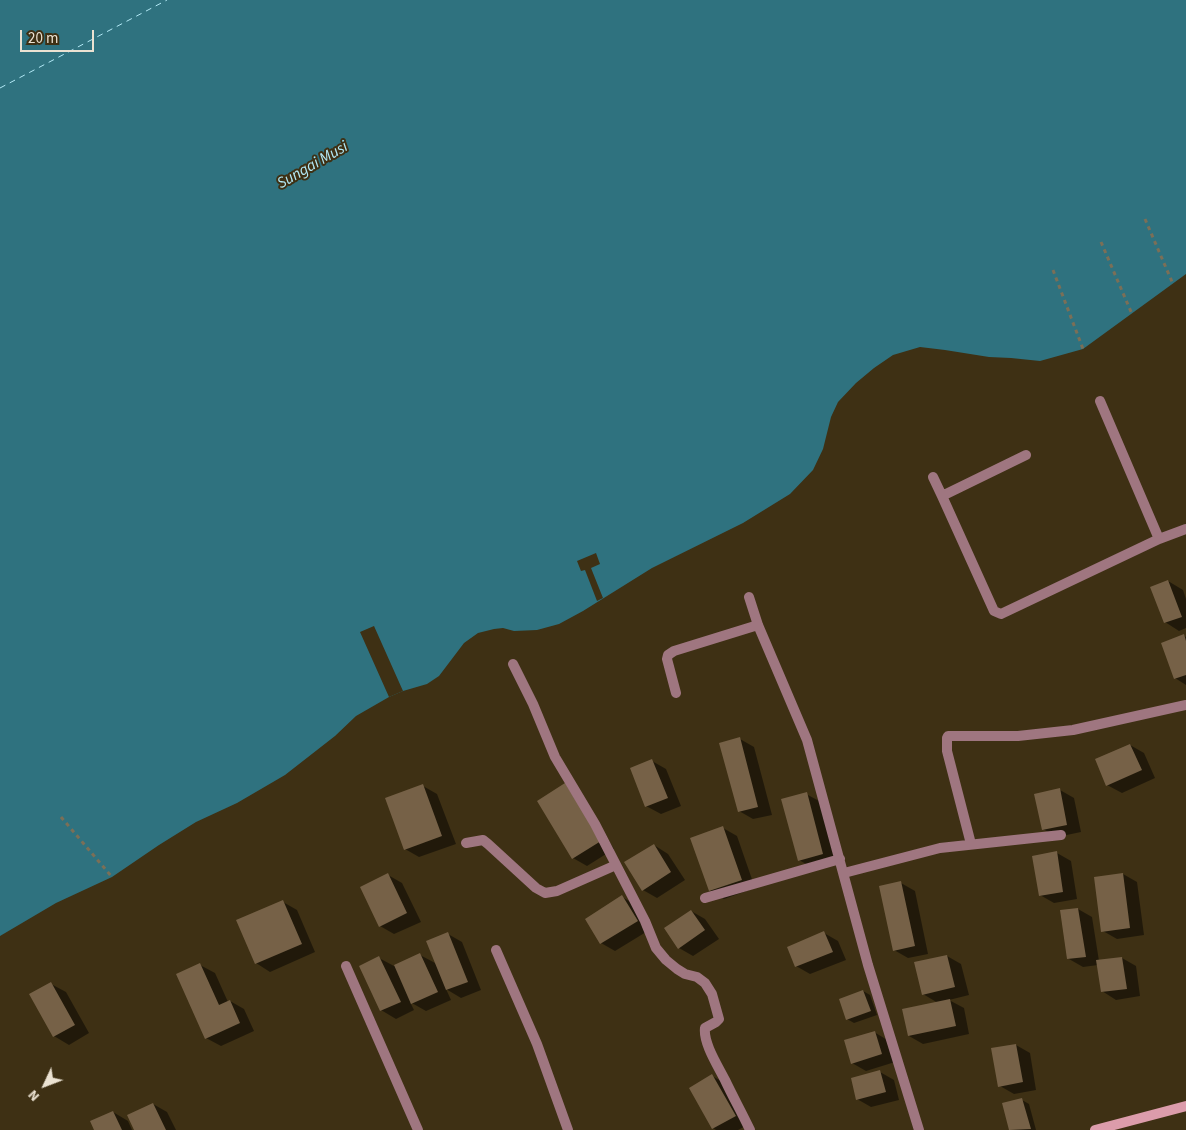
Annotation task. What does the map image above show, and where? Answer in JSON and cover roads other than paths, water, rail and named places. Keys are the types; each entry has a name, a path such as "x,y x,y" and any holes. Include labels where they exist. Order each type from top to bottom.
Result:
{"street":[{"path":"1100,401 1159,539"},
{"path":"942,496 1026,455"},
{"path":"933,477 994,611 998,614 1159,539 1186,529"},
{"path":"749,596 758,625 807,740 868,965 920,1130"},
{"path":"676,693 667,659 668,655 674,651 758,625"},
{"path":"513,664 533,704 555,757 596,824 656,948 666,960 678,969 686,974 697,977 705,983 712,994 719,1019 705,1028 706,1038 750,1130"},
{"path":"971,844 947,751 947,738 950,736 1018,736 1073,730 1186,705"},
{"path":"844,873 940,848 1061,835"},
{"path":"466,844 483,840 536,888 545,893 557,890 616,864"},
{"path":"705,898 840,859"},
{"path":"496,950 536,1044 568,1130"},
{"path":"346,966 418,1130"},
{"path":"1095,1130 1186,1106"}],"water":[{"name":"Sungai Musi","path":"0,0 1186,0 1186,274 1083,349 1040,361 989,357 920,347 893,355 856,383 838,402 831,417 823,449 813,470 790,494 743,523 652,568 559,624 537,630 514,631 503,628 478,633 464,643 439,676 427,684 389,697 356,716 335,736 285,775 237,803 196,822 112,877 56,903 0,936"}]}
